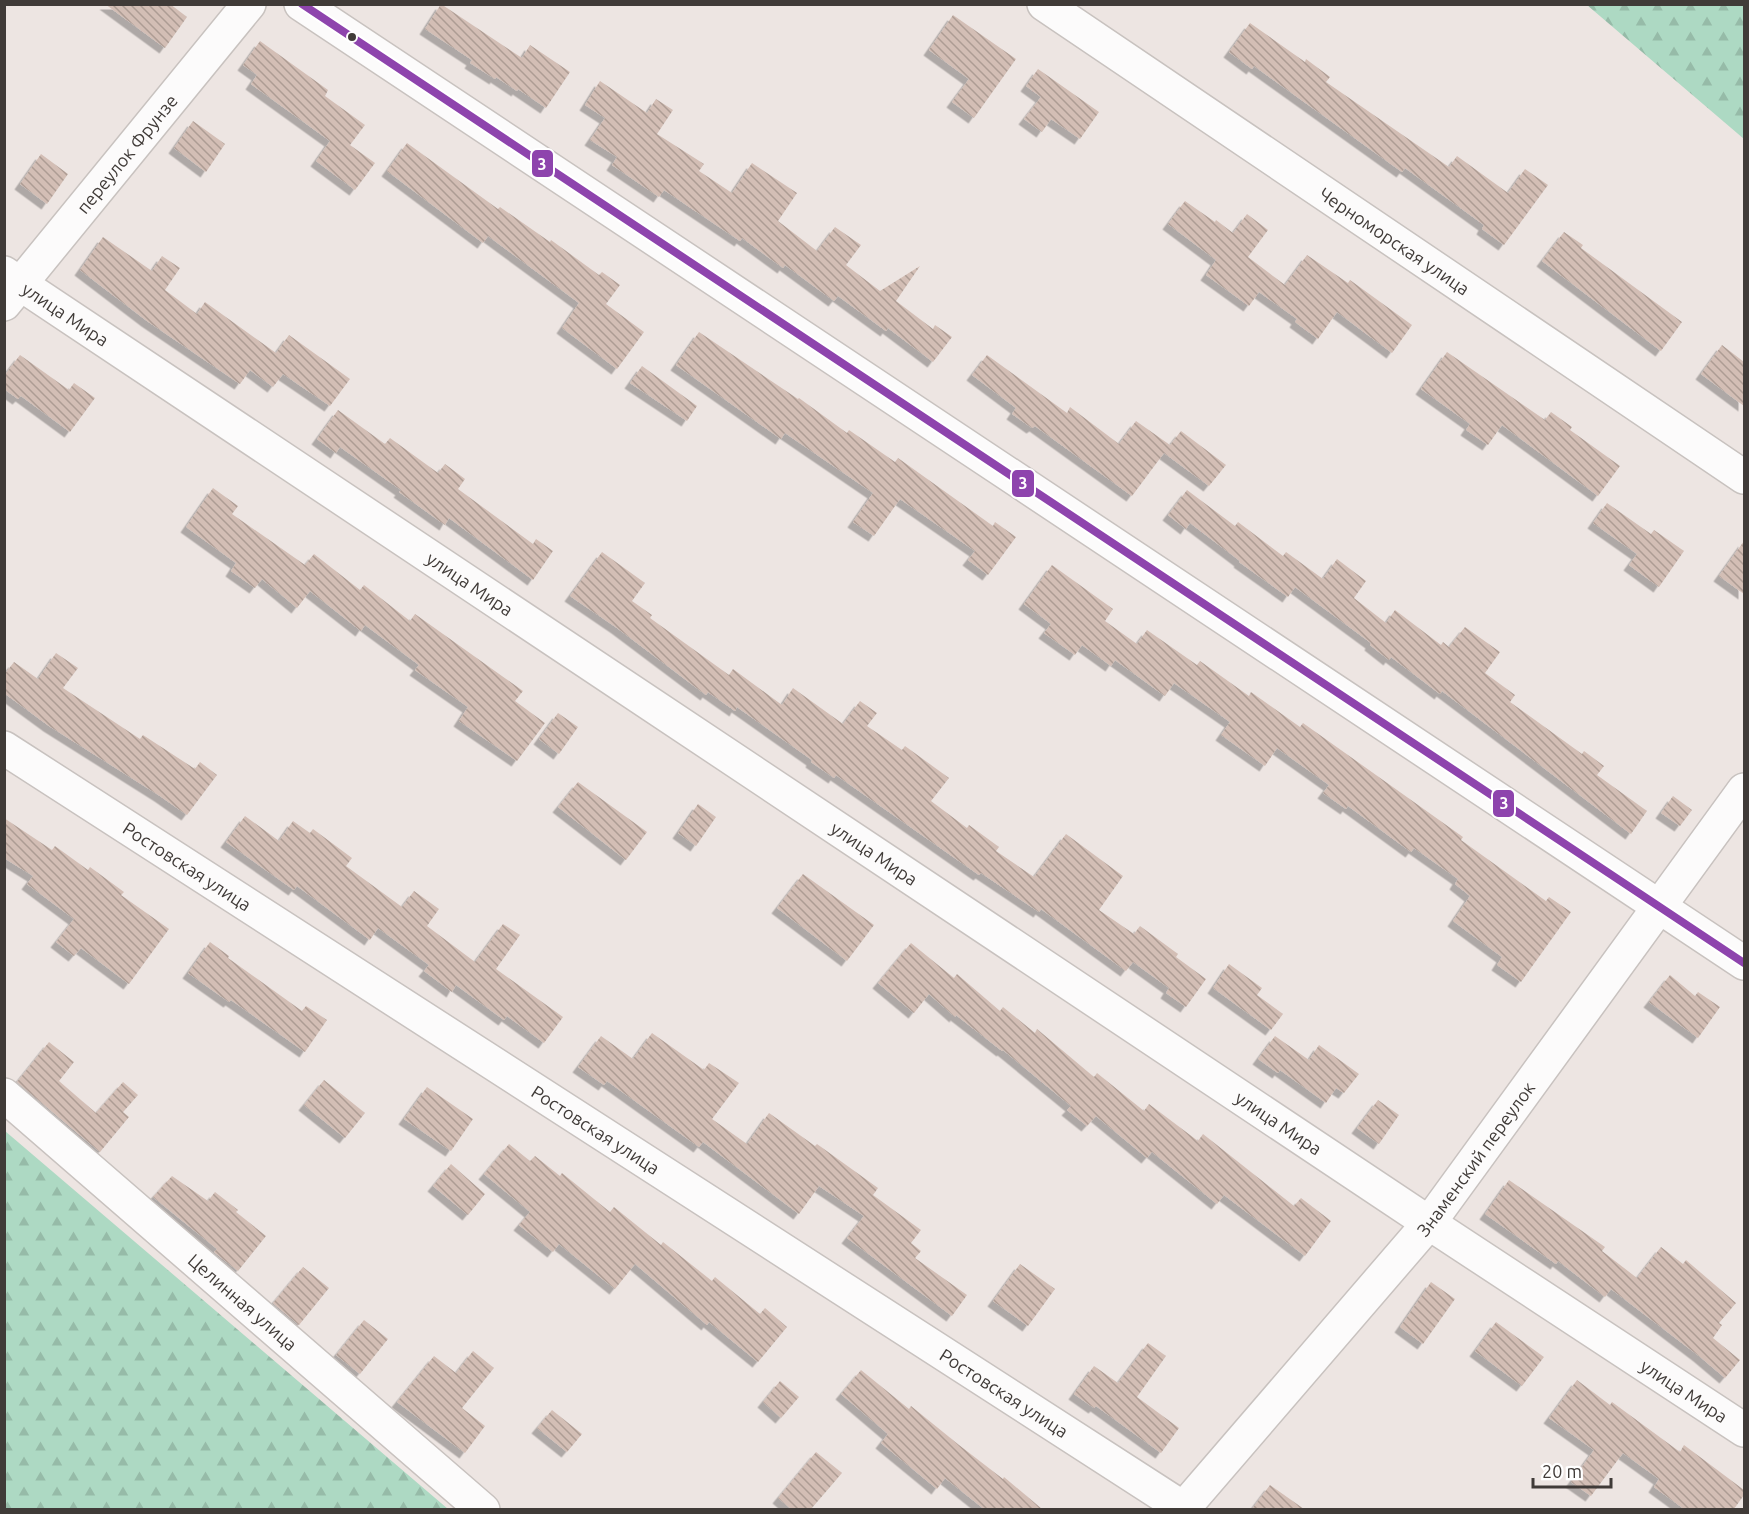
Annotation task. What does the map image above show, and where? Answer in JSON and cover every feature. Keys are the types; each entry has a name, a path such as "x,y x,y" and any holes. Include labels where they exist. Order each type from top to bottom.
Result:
{"street":[{"name":"переулок Фрунзе","path":"10,287 249,4"},
{"path":"301,4 1744,963"},
{"name":"Черноморская улица","path":"1044,4 1744,477"},
{"name":"улица Мира","path":"10,287 1744,1430"},
{"name":"Ростовская улица","path":"4,748 1184,1509"},
{"name":"Знаменский переулок","path":"1184,1509 1429,1223 1744,790"},
{"name":"Целинная улица","path":"4,1095 483,1509"}],"green space":[{"path":"1587,5 1744,5 1744,139"},
{"path":"5,1131 448,1509 5,1509"}],"building":[{"path":"105,4 170,4 187,17 165,48"},
{"path":"441,4 522,58 530,45 570,72 546,108 518,89 517,91 470,63 472,60 425,29"},
{"path":"953,15 1016,59 974,118 952,102 969,79 929,50"},
{"path":"1250,23 1305,62 1306,59 1330,77 1326,82 1449,167 1457,156 1508,193 1525,169 1548,185 1504,245 1482,229 1484,225 1405,168 1402,172 1254,66 1252,69 1229,52"},
{"path":"260,41 328,90 325,96 365,125 350,145 375,163 355,190 316,161 330,141 251,84 257,75 243,65"},
{"path":"1038,69 1099,112 1080,139 1051,119 1042,132 1024,119 1041,97 1026,86"},
{"path":"600,81 647,113 656,99 673,110 657,134 704,164 699,171 732,193 752,163 797,193 778,221 817,251 835,227 861,245 846,265 880,291 920,266 896,301 933,329 935,325 952,337 933,362 888,328 886,331 838,296 834,301 785,265 783,268 742,238 740,241 664,190 659,197 612,165 617,157 590,140 605,118 585,105"},
{"path":"193,121 225,144 206,172 174,148"},
{"path":"407,143 498,209 500,207 599,275 602,272 620,285 606,304 644,332 617,369 562,328 579,303 488,236 483,243 387,171"},
{"path":"41,154 68,174 47,204 20,184"},
{"path":"1185,201 1233,233 1247,214 1268,230 1248,257 1285,285 1307,255 1348,283 1350,280 1412,325 1392,353 1337,312 1318,339 1295,322 1297,319 1259,292 1249,306 1206,275 1216,260 1168,224"},
{"path":"1564,232 1583,245 1581,248 1682,322 1661,351 1542,261"},
{"path":"103,237 152,271 162,256 180,268 165,290 197,314 205,302 276,353 289,335 350,379 330,406 283,374 273,387 250,370 240,384 147,321 80,270"},
{"path":"699,332 799,398 847,433 849,430 895,462 898,458 993,526 995,522 1016,537 988,575 968,560 975,551 900,499 874,536 853,522 873,493 785,433 781,439 676,365"},
{"path":"1722,345 1744,362 1744,406 1701,374"},
{"path":"1447,352 1545,420 1551,412 1572,427 1570,430 1620,466 1598,496 1502,425 1488,445 1466,430 1470,424 1421,389"},
{"path":"20,355 69,390 74,383 95,398 70,432 21,396 18,399 4,389 4,376"},
{"path":"987,355 1067,413 1070,407 1119,444 1136,421 1170,445 1132,496 1035,426 1032,428 1012,414 1016,408 972,375"},
{"path":"642,366 697,406 687,421 630,383"},
{"path":"338,410 385,444 390,438 438,473 445,464 465,479 458,489 533,544 536,539 553,551 533,580 449,518 445,525 399,492 401,490 340,447 336,453 317,439"},
{"path":"1181,431 1226,465 1209,486 1164,453"},
{"path":"213,488 238,506 232,514 305,565 314,554 360,590 364,585 410,621 415,614 523,691 515,701 545,723 517,761 459,721 468,707 415,670 419,665 365,625 361,631 310,591 297,608 262,579 255,588 231,571 236,563 186,527"},
{"path":"1187,490 1235,526 1238,522 1283,556 1286,552 1323,579 1337,559 1366,581 1354,598 1386,623 1395,610 1441,645 1443,642 1449,647 1465,627 1500,652 1485,673 1515,695 1510,702 1582,754 1584,751 1604,766 1597,775 1647,811 1631,834 1442,691 1440,694 1391,657 1389,660 1370,645 1371,643 1295,587 1288,597 1190,523 1186,529 1168,515"},
{"path":"1607,503 1651,534 1654,530 1684,551 1659,587 1629,565 1637,554 1593,523"},
{"path":"1744,541 1744,594 1719,576"},
{"path":"602,552 645,583 632,601 652,615 650,618 729,675 733,669 782,705 793,688 843,724 860,701 877,713 867,726 902,750 905,746 949,778 931,801 967,828 969,825 999,847 996,851 1034,877 1066,834 1123,876 1099,910 1134,934 1140,926 1178,954 1176,957 1206,979 1186,1007 1166,993 1169,988 1133,962 1126,971 1041,909 1039,912 981,873 979,875 836,775 834,778 737,707 735,711 708,692 706,695 570,596"},
{"path":"1052,565 1113,609 1105,621 1137,644 1147,630 1197,665 1200,661 1249,696 1251,692 1300,727 1303,723 1463,837 1461,840 1546,901 1549,897 1571,912 1521,982 1497,965 1502,957 1453,921 1470,896 1455,884 1458,879 1414,848 1411,852 1348,806 1346,809 1323,793 1329,785 1277,748 1265,766 1221,735 1230,722 1174,683 1165,696 1115,660 1111,666 1082,645 1075,655 1044,633 1051,624 1024,604"},
{"path":"56,653 78,668 63,688 140,739 143,735 195,769 200,762 217,775 187,815 49,726 4,693 4,675 14,662 38,679"},
{"path":"558,713 578,727 559,754 539,739"},
{"path":"578,782 647,832 626,860 558,807"},
{"path":"1673,796 1692,810 1680,826 1661,813"},
{"path":"698,804 716,817 696,846 678,833"},
{"path":"245,816 279,841 293,821 310,833 313,829 352,858 346,866 402,907 414,891 439,909 427,926 475,962 503,924 520,935 496,969 563,1017 544,1043 507,1016 504,1020 456,985 452,992 424,971 429,965 378,928 370,940 297,886 294,890 226,842"},
{"path":"4,818 52,850 55,846 88,870 90,867 124,892 121,895 169,929 129,984 81,948 74,956 56,942 74,919 27,884 33,876 4,858"},
{"path":"803,874 874,925 847,961 777,908"},
{"path":"210,942 229,956 228,958 302,1011 306,1006 327,1020 305,1052 188,973"},
{"path":"911,943 954,978 957,974 1000,1011 1003,1007 1035,1033 1037,1029 1094,1077 1097,1073 1144,1111 1149,1104 1198,1141 1203,1134 1294,1206 1301,1198 1331,1221 1305,1256 1224,1195 1217,1204 1152,1152 1147,1158 1096,1116 1087,1126 1067,1110 1071,1106 1003,1050 956,1015 955,1017 929,994 914,1013 878,983"},
{"path":"1229,964 1262,988 1257,995 1283,1014 1271,1030 1213,988"},
{"path":"1670,975 1695,996 1698,992 1720,1007 1698,1038 1649,1002"},
{"path":"652,1033 704,1070 709,1063 739,1083 712,1119 747,1144 769,1113 878,1188 873,1195 921,1230 911,1243 921,1251 915,1258 967,1295 952,1316 847,1238 864,1216 819,1186 799,1214 703,1142 699,1147 607,1081 604,1085 578,1067 601,1036 633,1059"},
{"path":"1275,1036 1309,1060 1319,1045 1359,1074 1344,1093 1336,1088 1326,1103 1280,1070 1278,1073 1258,1059"},
{"path":"49,1042 74,1062 59,1081 96,1113 123,1082 138,1095 123,1112 129,1117 100,1152 17,1082"},
{"path":"324,1080 365,1113 345,1138 304,1105"},
{"path":"427,1087 473,1119 451,1151 404,1119"},
{"path":"1378,1100 1399,1115 1379,1144 1357,1128"},
{"path":"509,1144 530,1161 535,1156 560,1176 562,1173 610,1212 614,1207 661,1245 663,1242 712,1281 715,1277 760,1314 765,1308 787,1327 758,1362 709,1322 707,1325 635,1264 615,1289 559,1244 553,1252 519,1225 530,1212 484,1174"},
{"path":"451,1164 485,1194 468,1215 433,1186"},
{"path":"172,1176 208,1201 215,1192 266,1236 238,1271 214,1252 217,1249 153,1197"},
{"path":"1509,1180 1605,1247 1602,1251 1637,1278 1661,1247 1683,1264 1686,1260 1736,1303 1719,1323 1722,1325 1713,1338 1740,1360 1725,1378 1611,1289 1605,1297 1558,1261 1556,1264 1485,1214"},
{"path":"1020,1264 1055,1289 1028,1326 993,1301"},
{"path":"303,1267 329,1288 299,1325 273,1303"},
{"path":"1431,1282 1455,1299 1423,1344 1400,1327"},
{"path":"364,1320 388,1339 360,1374 336,1355"},
{"path":"1496,1322 1544,1357 1522,1386 1475,1351"},
{"path":"1148,1343 1166,1356 1137,1397 1179,1428 1161,1453 1096,1406 1094,1408 1074,1394 1094,1366 1118,1383"},
{"path":"473,1351 494,1368 462,1408 485,1426 465,1453 397,1402 434,1356 456,1373"},
{"path":"861,1370 909,1409 911,1406 1003,1479 1004,1477 1042,1509 984,1509 945,1478 937,1489 881,1443 888,1434 841,1394"},
{"path":"1577,1380 1610,1405 1612,1402 1680,1452 1684,1445 1744,1490 1744,1495 1734,1509 1684,1509 1654,1487 1659,1479 1623,1453 1591,1496 1571,1482 1594,1450 1549,1418"},
{"path":"780,1381 799,1397 781,1418 763,1402"},
{"path":"552,1410 582,1434 567,1452 537,1428"},
{"path":"816,1452 842,1473 811,1509 791,1509 778,1498"},
{"path":"1270,1485 1304,1509 1252,1509"}],"transit line":[{"name":"3","path":"302,4 1744,963"}]}
